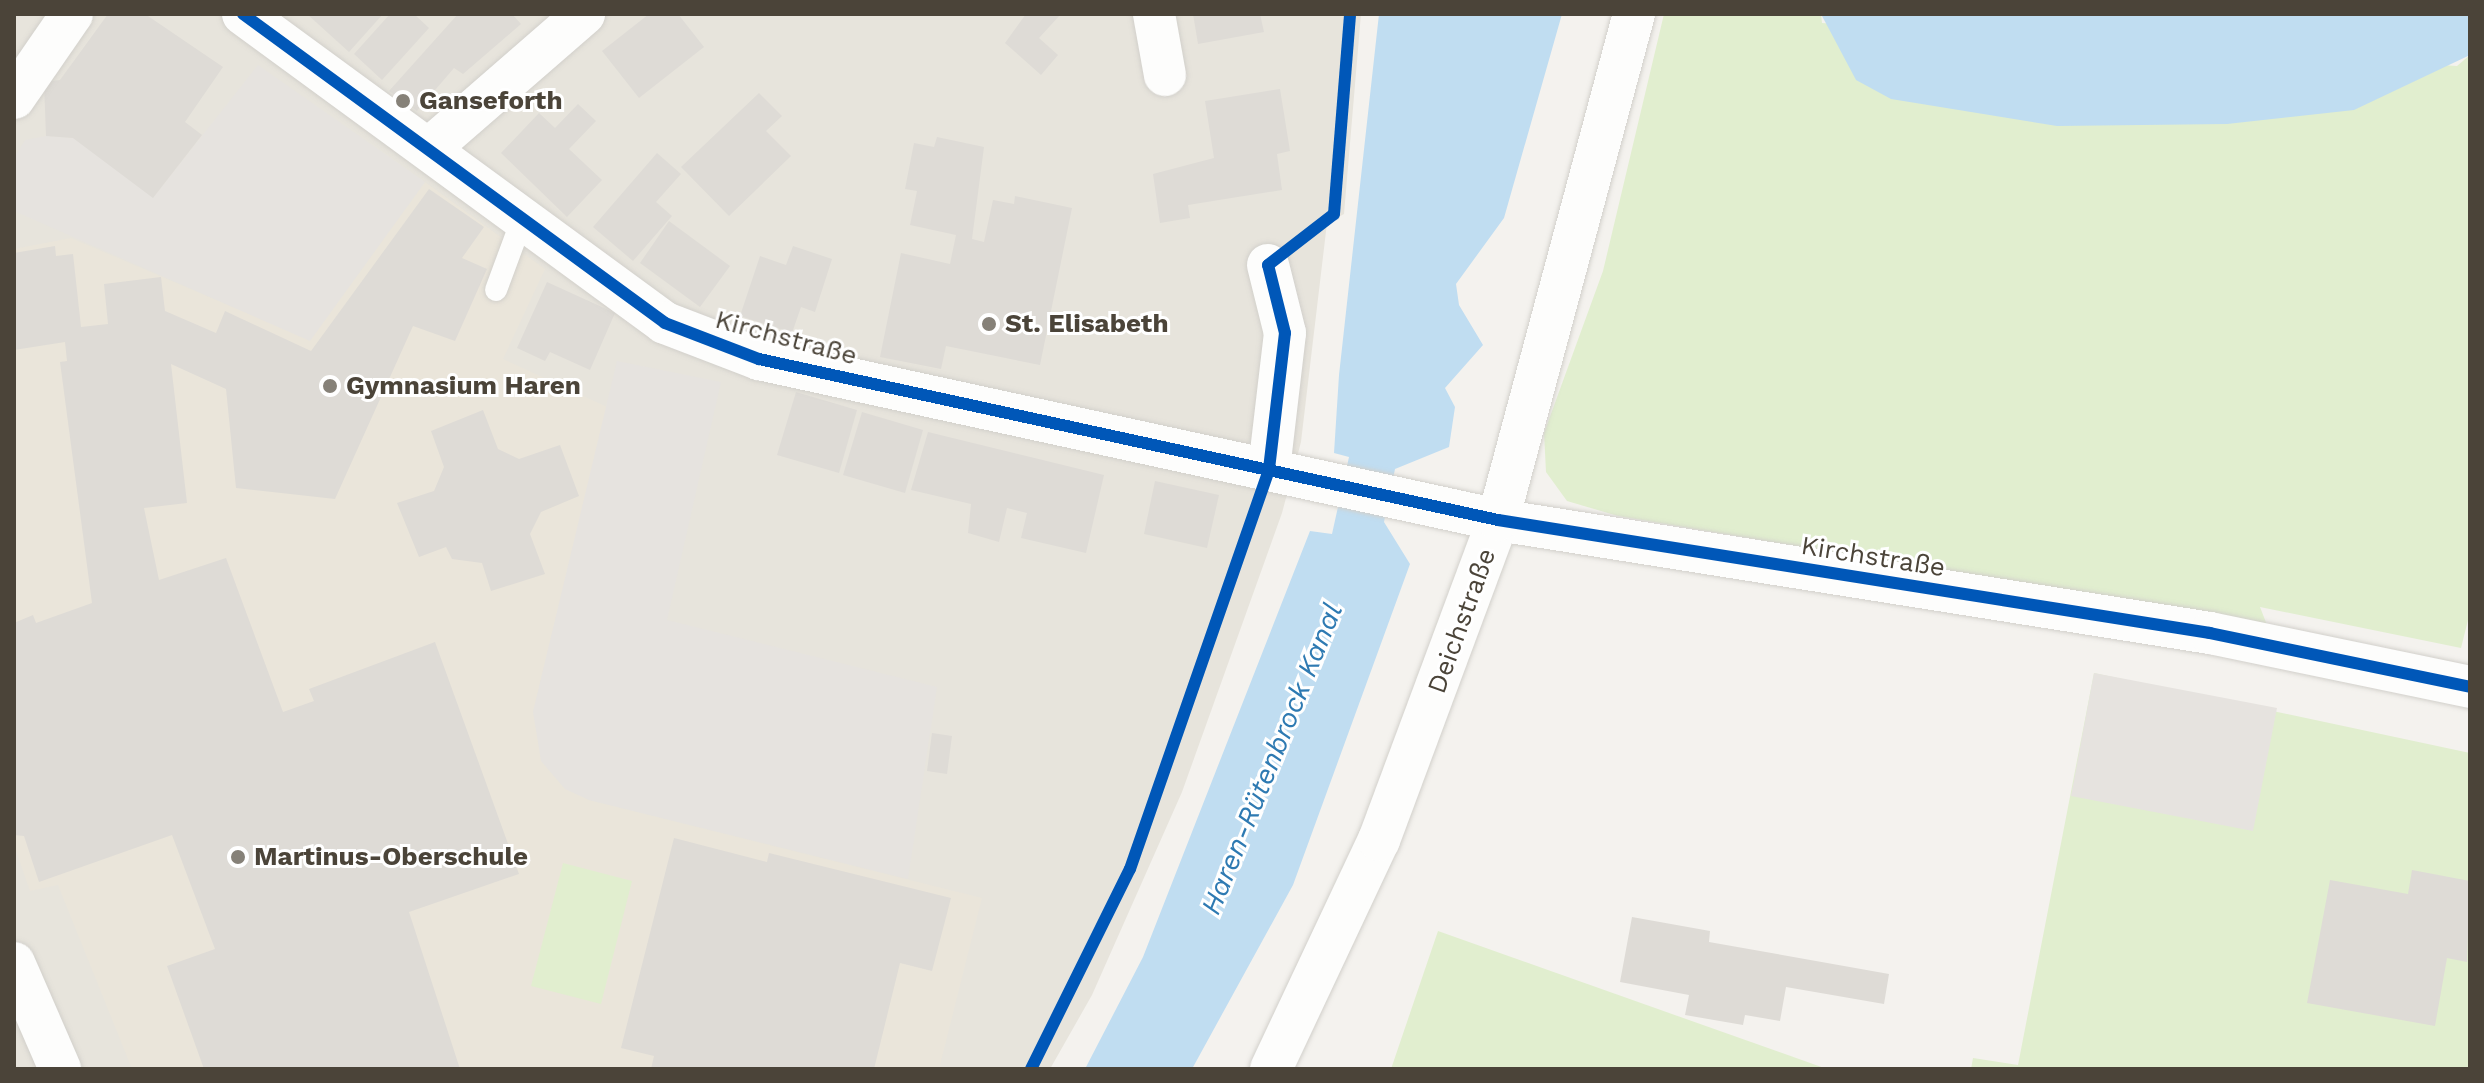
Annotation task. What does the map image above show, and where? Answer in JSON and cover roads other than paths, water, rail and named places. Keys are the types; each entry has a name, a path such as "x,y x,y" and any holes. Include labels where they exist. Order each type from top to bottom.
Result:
{"street":[{"path":"14,98 72,14"},
{"name":"Kirchstraße","path":"243,14 393,129 431,147 665,323 714,345 1269,469 1320,484 1498,520 2210,633 2470,687"},
{"path":"431,147 584,14"},
{"path":"1154,14 1165,75"},
{"name":"Deichstraße","path":"1271,1069 1379,840 1498,520 1634,14"},
{"path":"1268,265 1285,333 1269,469"},
{"path":"16,970 60,1069"}],"lane":[{"path":"496,290 523,217"}],"water":[{"name":"Haren-Rütenbrock Kanal","path":"1379,14 1562,14 1504,218 1456,284 1459,305 1483,345 1445,388 1455,407 1449,447 1395,469 1384,522 1410,564 1293,885 1192,1069 1085,1069 1143,957 1310,531 1332,534 1349,457 1334,453 1339,375"},
{"path":"1821,14 2470,14 2470,55 2354,110 2227,124 2057,126 1891,99 1856,80"}],"place":[{"name":"Ganseforth","path":"403,101"},
{"name":"St. Elisabeth","path":"989,324"},
{"name":"Gymnasium Haren","path":"330,386"},
{"name":"Martinus-Oberschule","path":"238,857"}]}
